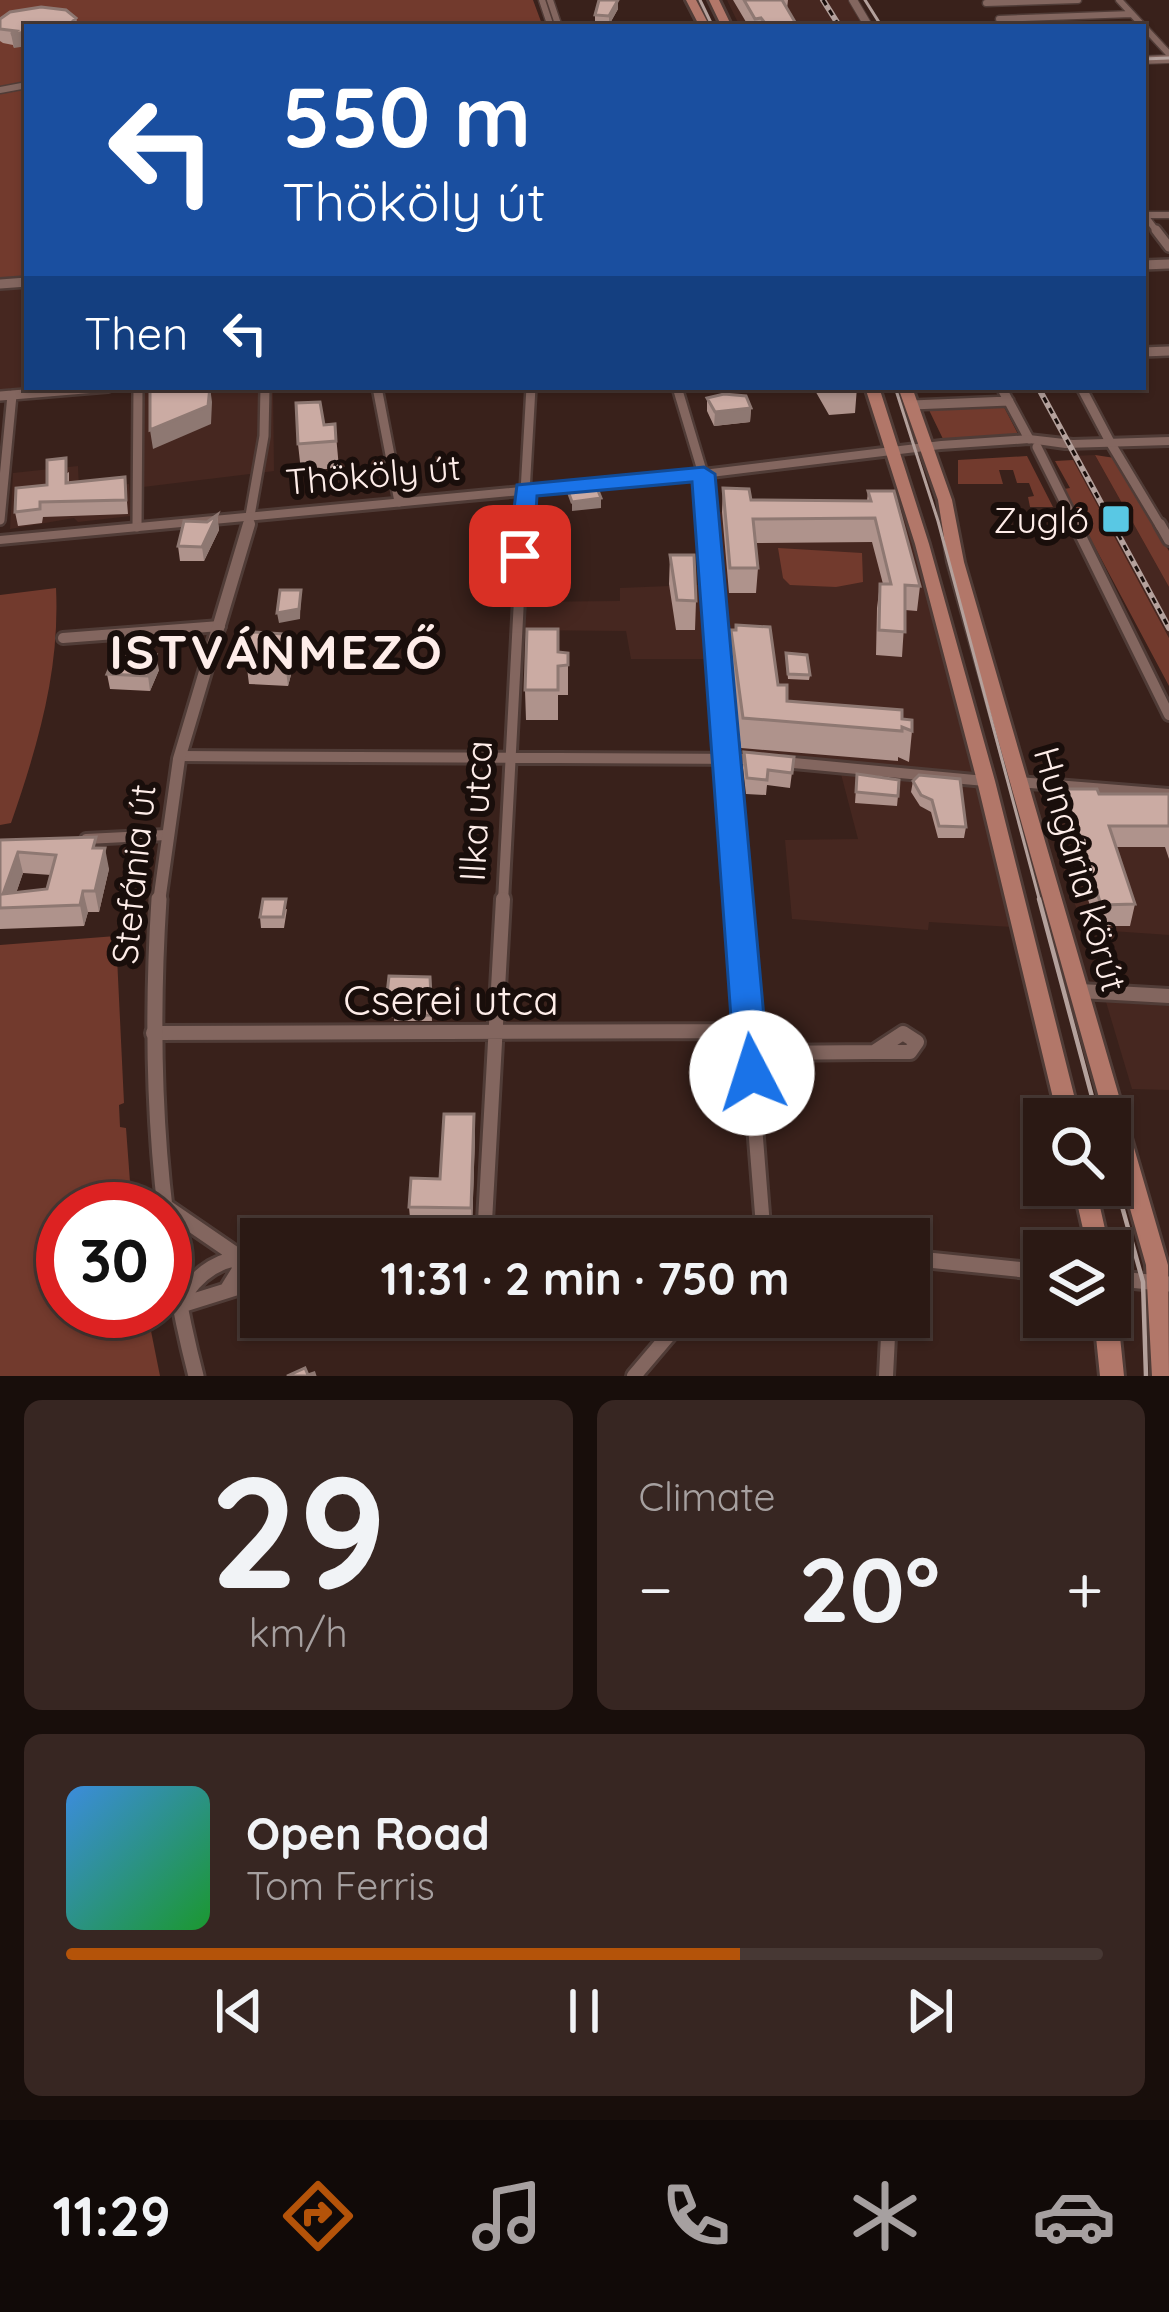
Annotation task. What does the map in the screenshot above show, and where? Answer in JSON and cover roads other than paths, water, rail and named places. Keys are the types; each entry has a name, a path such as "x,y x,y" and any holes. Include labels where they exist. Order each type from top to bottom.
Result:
{"main road":[{"path":"873,390 899,441 916,451"},
{"name":"Hungária körút","path":"906,390 986,781 1064,1098"},
{"name":"Thököly út","path":"0,540 916,451 1169,441"},
{"name":"Hungária körút","path":"916,451 1164,1284 1164,1376"},
{"path":"1108,1338 1112,1376"}],"street":[{"path":"985,1 1078,0"},
{"path":"1119,0 1141,24"},
{"path":"985,1 1002,23 1132,14"},
{"path":"1064,17 1070,24"},
{"path":"1146,30 1169,56"},
{"path":"1146,217 1169,247"},
{"path":"0,520 6,396 74,390"},
{"path":"137,528 138,390"},
{"name":"Stefánia út","path":"164,1182 153,1033 155,929 166,836 180,756 255,516 266,390"},
{"path":"378,390 398,502"},
{"name":"Ilka utca","path":"485,1218 531,390"},
{"path":"678,390 704,474 763,1218"},
{"path":"1003,390 1169,715"},
{"path":"1083,390 1169,540"},
{"path":"912,405 1009,401"},
{"path":"63,638 220,626"},
{"path":"180,756 724,756 986,781"},
{"path":"1018,782 1169,794"},
{"path":"61,840 166,836"},
{"path":"1080,991 1169,996"},
{"name":"Cserei utca","path":"153,1033 749,1031"},
{"path":"751,1053 873,1053"},
{"path":"192,1225 236,1255 241,1269 226,1291"},
{"path":"192,1286 204,1268 240,1255"},
{"path":"930,1260 1023,1270"},
{"path":"1131,1280 1164,1284"},
{"path":"192,1302 240,1287"},
{"name":"Stefánia út","path":"186,1338 196,1376"},
{"path":"634,1376 666,1338"},
{"path":"886,1376 889,1338"}],"tram line":[{"path":"700,0 712,24"},
{"path":"865,0 880,24"},
{"path":"1146,59 1169,58"},
{"path":"896,390 938,521 1040,902"},
{"path":"1039,899 1092,1098"},
{"path":"1122,1206 1143,1282 1146,1376"}],"railway":[{"path":"823,0 838,24"},
{"path":"1040,390 1169,628"}],"place":[{"name":"Zugló","path":"1116,519"}],"district":[{"name":"ISTVÁNMEZŐ","path":"277,651"}]}
